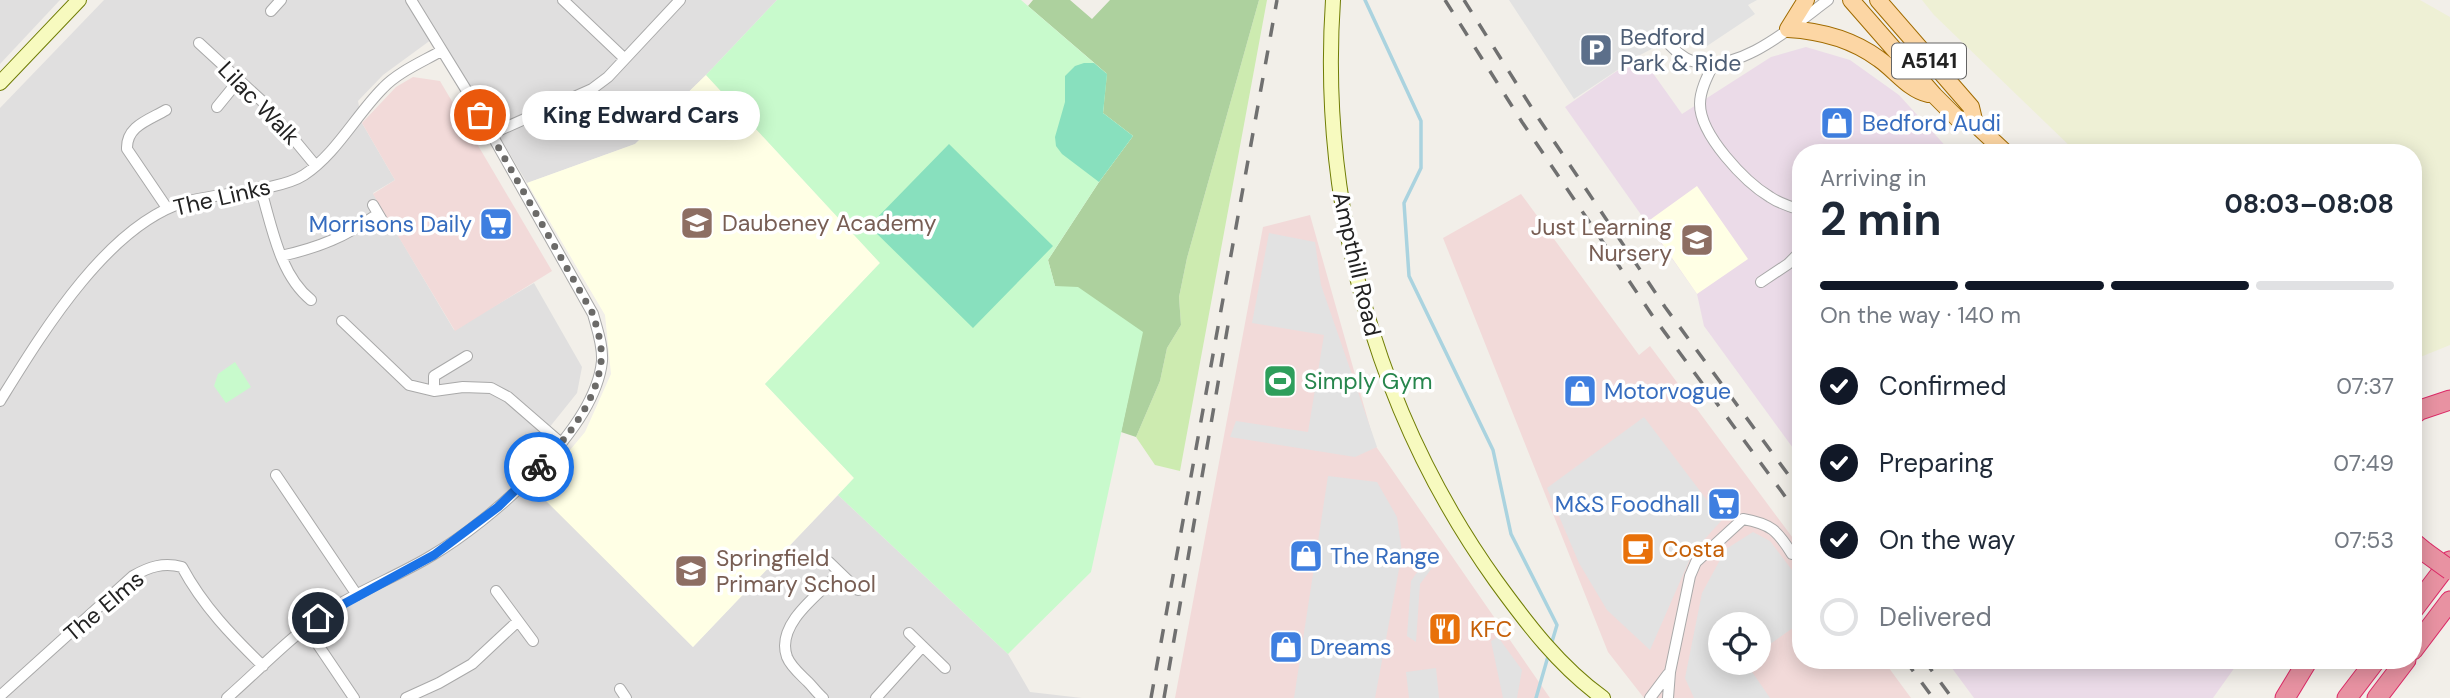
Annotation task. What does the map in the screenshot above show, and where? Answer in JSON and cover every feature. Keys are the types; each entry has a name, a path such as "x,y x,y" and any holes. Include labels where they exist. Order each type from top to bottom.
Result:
{"highway":[{"path":"2422,409 2450,400"},
{"path":"2422,549 2450,570"},
{"path":"2422,598 2450,561"},
{"path":"2422,638 2450,601"},
{"path":"2285,698 2303,669"},
{"path":"2347,698 2368,669"},
{"path":"2377,698 2399,669"}],"main road":[{"path":"0,83 79,0"},
{"name":"Ampthill Road","path":"1333,0 1330,71 1337,176 1348,242 1373,336 1390,384 1441,494 1488,569 1558,658 1577,679 1603,698"},
{"path":"1806,0 1788,29 1812,30 1846,40 1881,60 1919,92 1934,94"},
{"name":"A5141","path":"1851,0 1959,120 1975,124 1996,144"},
{"name":"A5141","path":"1878,0 1971,107 1975,124"},
{"name":"Ampthill Road","path":"1577,679 1584,698"}],"street":[{"path":"271,11 281,0"},
{"path":"227,698 306,627 330,610 434,555 498,507 561,443 593,392 602,360 600,337 593,314 411,0"},
{"path":"563,0 624,58"},
{"path":"491,134 592,89 607,77 680,0"},
{"path":"1666,41 1678,53 1693,61 1714,63 1737,59 1761,47 1828,0"},
{"name":"Lilac Walk","path":"199,43 220,54 239,80 263,102 316,166"},
{"name":"The Links","path":"0,401 51,322 95,267 138,226 167,208 188,201 299,178 316,166 384,87 441,51"},
{"path":"1714,63 1700,103 1703,121 1716,144 1742,174 1770,197 1792,206"},
{"path":"217,107 239,80"},
{"path":"166,110 135,127 127,140 127,149 167,208"},
{"path":"260,187 281,256 291,279 311,300"},
{"path":"281,256 315,248 354,230 378,214"},
{"path":"1761,282 1792,260"},
{"path":"342,321 409,385 434,391 463,387 491,388 508,397 561,443"},
{"path":"434,391 434,376 467,356"},
{"path":"276,475 357,595"},
{"path":"1668,698 1670,672 1690,576 1696,562 1743,519 1762,522 1778,532 1792,554"},
{"path":"829,562 858,590"},
{"name":"The Elms","path":"0,696 132,576 147,568 168,563 182,567 222,626 263,666"},
{"path":"820,698 795,670 788,657 785,644 787,631 796,618 840,573"},
{"path":"495,591 533,641"},
{"path":"406,698 472,664 517,621"},
{"path":"306,627 354,698"},
{"path":"909,633 945,668"},
{"path":"876,698 922,647"},
{"path":"1650,698 1670,672"}],"shaded area":[{"path":"0,0 60,0 0,64"},
{"path":"104,0 777,0 706,75 635,144 527,183 439,34 383,75 358,101 362,123 395,180 373,193 454,330 534,283 582,367 577,393 516,469 693,647 838,495 1008,654 1030,692 1082,698 0,698 0,108"},
{"name":"Bedford Park & Ride","path":"1509,0 1757,0 1748,5 1755,14 1707,46 1699,34 1693,38 1671,35 1667,41 1640,55 1574,99"},
{"path":"1922,0 2420,0 2450,17 2450,345 2422,356 2422,144 2068,144 1934,15"},
{"path":"1806,47 1850,60 1899,95 1944,144 1792,144 1792,447 1704,326 1697,294 1565,107 1640,55 1682,114 1771,57"},
{"path":"706,75 880,263 765,384 854,478 693,647 536,491 585,432 611,374 605,315 527,183 635,144"},
{"path":"413,77 440,81 552,271 455,331 373,194 395,180 362,123 396,87"},
{"name":"Just Learning Nursery","path":"1697,186 1748,259 1697,294 1647,222"},
{"path":"1521,194 1639,355 1650,346 1792,537 1792,669 1890,669 1911,698 1644,698 1608,652 1443,238"},
{"path":"1310,215 1375,445 1550,698 1175,698 1263,227"},
{"path":"1269,233 1315,242 1321,285 1377,447 1355,457 1230,437 1236,421 1308,432 1324,335 1252,323"},
{"path":"1644,417 1722,520 1693,552 1650,650 1607,610 1579,563 1547,488"},
{"path":"1328,476 1377,482 1397,517 1402,553 1375,698 1294,698"},
{"path":"1753,532 1770,541 1792,570 1792,628 1771,643 1771,612 1708,612 1708,675 1754,675 1770,698 1694,698 1685,678 1702,593 1726,549"},
{"path":"1424,562 1432,568 1420,584 1416,642 1407,636 1411,581"},
{"path":"1498,637 1522,670 1517,698 1503,698 1491,641"},
{"path":"1436,668 1439,698 1409,698 1406,672"},
{"path":"1953,669 2234,669 2213,698 1974,698"}],"green space":[{"path":"777,0 1021,0 1107,74 1103,113 1133,136 1048,260 1055,286 1078,287 1143,332 1091,572 1008,654 838,495 854,478 765,384 880,263 706,75"},
{"path":"1033,0 1070,0 1092,19 1110,0 1259,0 1187,258 1179,297 1181,325 1167,348 1160,381 1136,437 1121,432 1142,332 1055,286 1048,260 1133,136 1103,113 1106,73 1028,6"},
{"path":"1259,0 1267,0 1180,471 1155,465 1136,437 1160,381 1167,348 1181,325 1179,297 1187,258"},
{"path":"1094,63 1107,74 1103,113 1133,136 1099,182 1062,154 1056,146 1055,137 1065,102 1065,76 1075,66"},
{"path":"949,144 1053,246 973,328 869,226"},
{"path":"235,362 251,387 226,403 214,386 218,374"}],"waterway":[{"path":"1365,0 1421,121 1421,168 1404,203 1409,276 1493,450 1511,534 1557,625 1551,645"},
{"path":"1536,698 1549,653"}],"railway":[{"path":"1151,698 1277,0"},
{"path":"1445,0 1522,122 1652,315 1792,506"},
{"path":"1464,0 1535,113 1665,307 1792,480"},
{"path":"1164,698 1229,319"},
{"path":"1912,669 1933,698"},
{"path":"1931,669 1952,698"}],"way so far":[{"path":"480,115 593,314 600,337 602,360 593,392 561,443 539,467"}],"place":[{"name":"Bedford Park & Ride","path":"1596,50"},
{"name":"King Edward Cars","path":"480,115"},
{"name":"Bedford Audi","path":"1837,123"},
{"name":"Daubeney Academy","path":"697,223"},
{"name":"Morrisons Daily","path":"496,224"},
{"name":"Just Learning Nursery","path":"1697,240"},
{"name":"Simply Gym","path":"1280,381"},
{"name":"Motorvogue","path":"1580,391"},
{"name":"M&S Foodhall","path":"1724,504"},
{"name":"Costa","path":"1638,549"},
{"name":"The Range","path":"1306,556"},
{"name":"Springfield Primary School","path":"691,571"},
{"name":"KFC","path":"1445,629"},
{"name":"Dreams","path":"1286,647"}],"route":[{"path":"318,618 434,555 498,507 539,467"}]}
